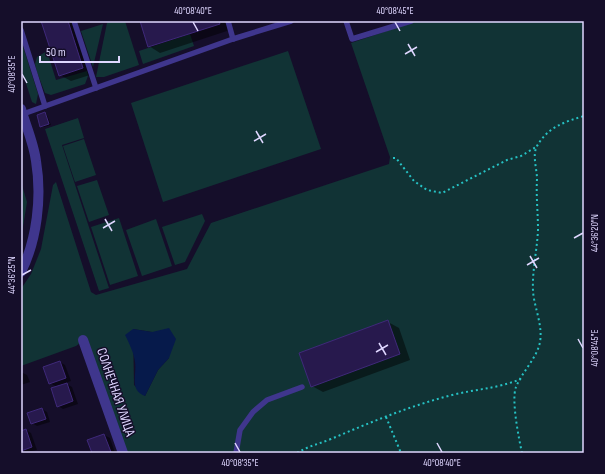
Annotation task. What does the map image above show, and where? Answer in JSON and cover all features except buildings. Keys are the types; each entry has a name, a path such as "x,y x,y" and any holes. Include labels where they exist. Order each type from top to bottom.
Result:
{"street":[{"path":"21,272 34,237 38,198 36,161 22,111"},
{"name":"СОЛНЕЧНАЯ УЛИЦА","path":"83,340 123,453"}],"lane":[{"path":"74,21 96,88"},
{"path":"228,21 234,39"},
{"path":"22,111 46,106 234,39 291,21"},
{"path":"346,21 352,39 411,21"},
{"path":"21,30 46,106"},
{"path":"236,453 240,430 253,412 267,400 302,386"}],"path":[{"path":"393,158 396,158 414,181 427,190 442,193 507,160 521,156 537,146 550,130 566,122 584,116"},
{"path":"522,453 514,397 540,342 539,321 533,289 538,230 537,169 535,153 537,146"},
{"path":"297,453 308,446 329,440 400,411 453,395 501,387 521,380"},
{"path":"386,417 401,453"}],"green space":[{"path":"111,21 125,21 139,65 104,77 96,77 107,23"},
{"path":"417,21 584,21 584,453 123,453 83,341 76,346 21,366 21,289 31,274 41,249 53,185 56,182 91,292 96,295 187,269 211,223 389,164 390,157 351,43","holes":["133,329 152,332 169,358 158,370 145,396 134,385"]},
{"path":"103,24 93,67 81,31"},
{"path":"190,34 194,46 143,64 139,51"},
{"path":"21,40 38,94 36,104 32,102 21,68"},
{"path":"47,51 56,80 87,71 88,76 85,84 51,95 45,93 35,64 37,57"},
{"path":"288,51 321,149 163,202 131,103"},
{"path":"78,118 84,138 62,145 109,288 99,291 45,129"},
{"path":"84,139 96,175 75,182 63,146"},
{"path":"97,180 109,215 89,222 77,186"},
{"path":"21,182 27,202 21,239"},
{"path":"202,214 205,221 185,262 175,265 162,227"},
{"path":"119,218 138,276 110,285 91,227"},
{"path":"156,219 172,266 142,276 126,230"}],"water":[{"path":"169,328 176,339 169,358 158,370 145,396 137,390 135,386 134,359 125,335 133,329 152,332"}]}
